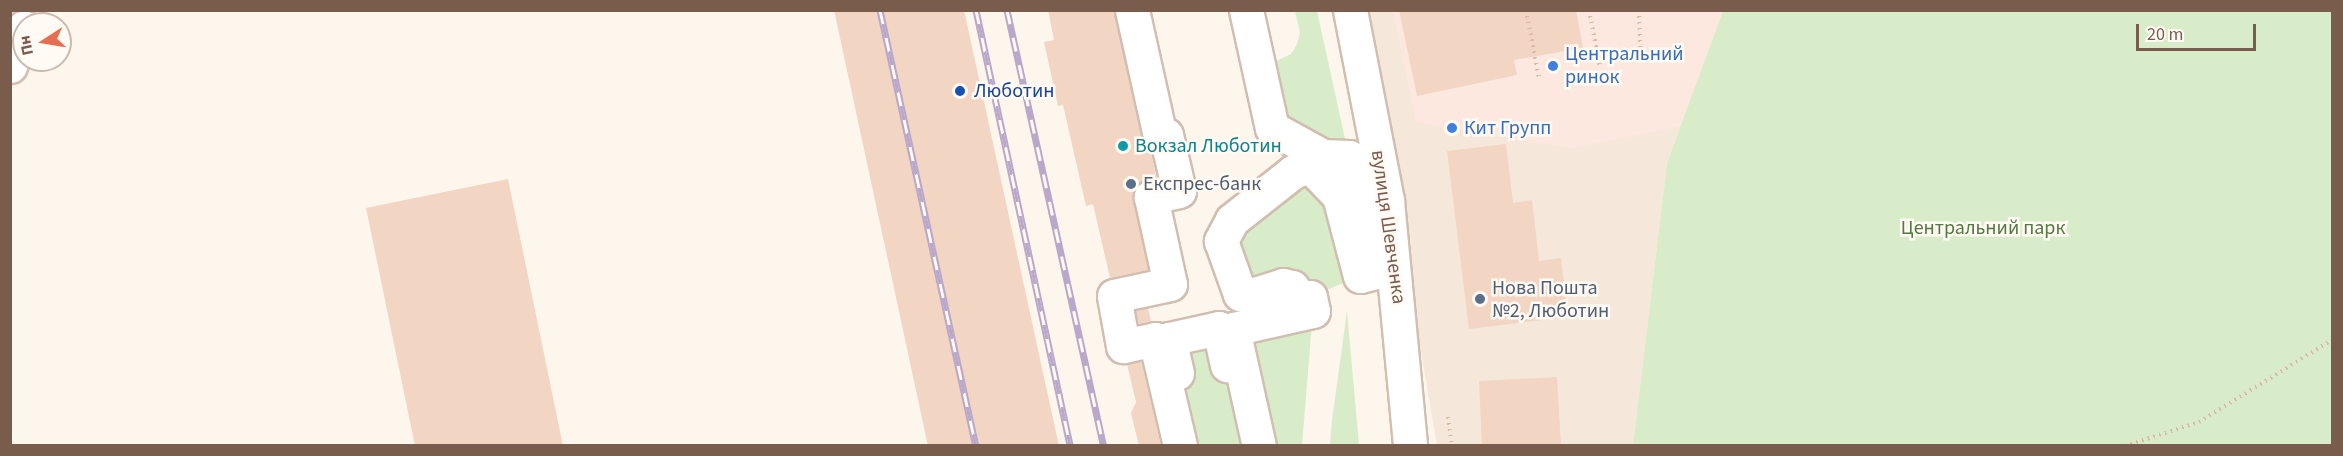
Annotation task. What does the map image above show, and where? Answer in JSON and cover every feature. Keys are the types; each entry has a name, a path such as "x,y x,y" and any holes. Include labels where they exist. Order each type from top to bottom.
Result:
{"street":[{"path":"1132,10 1160,136 1166,135 1179,191 1151,197 1170,284 1114,296 1123,346 1155,339 1180,446"},
{"path":"1245,10 1272,128 1323,156 1349,157 1372,273 1360,276 1339,196 1310,166 1293,172 1232,220 1221,240 1240,294 1251,295 1282,285 1292,287 1299,297 1310,297 1313,311 1233,328 1259,446"},
{"name":"вулиця Шевченка","path":"1350,10 1388,201 1410,446"},
{"path":"1192,446 1169,339 1219,328 1244,446"}],"path":[{"path":"1526,10 1539,78"},
{"path":"1589,10 1600,67"},
{"path":"1639,10 1641,59"},
{"path":"2125,446 2199,422 2332,340"}],"shaded area":[{"path":"1351,11 1723,11 1667,163 1633,445 1437,445 1379,109"},
{"name":"Центральний ринок","path":"1393,11 1723,11 1680,126 1570,148 1416,122"}],"green space":[{"path":"1295,11 1317,11 1349,157 1272,128 1270,64 1291,54 1297,44 1300,33"},
{"name":"Центральний парк","path":"1723,11 2332,11 2332,445 1633,445 1667,163"},
{"path":"1310,166 1360,276 1310,297 1251,295 1232,220"},
{"path":"1313,311 1302,445 1259,445 1233,329"},
{"path":"1347,311 1359,445 1330,445 1332,420"},
{"path":"1219,328 1244,445 1192,445 1169,339"}],"building":[{"path":"834,10 964,10 1059,446 928,446"},
{"name":"Вокзал Люботин","path":"1048,10 1114,10 1142,140 1151,152 1156,177 1139,183 1133,192 1148,270 1110,278 1093,204 1086,206 1063,105 1058,106 1044,42 1054,40"},
{"path":"1399,10 1576,10 1583,48 1514,60 1517,75 1417,96"},
{"path":"1506,144 1513,203 1532,200 1539,261 1561,258 1568,317 1469,329 1447,151"},
{"path":"508,179 563,446 415,446 366,208"},
{"path":"1148,308 1151,321 1138,324 1136,311"},
{"path":"1141,361 1161,446 1139,446 1131,413 1136,402 1127,364"},
{"path":"1557,377 1561,446 1482,446 1479,381"}],"railway":[{"path":"880,10 976,446"},
{"path":"976,10 1070,446"},
{"path":"1007,10 1104,446"}],"place":[{"name":"Центральний ринок","path":"1553,66"},
{"name":"Люботин","path":"960,91"},
{"name":"Кит Групп","path":"1452,128"},
{"name":"Вокзал Люботин","path":"1123,146"},
{"name":"Експрес-банк","path":"1131,184"},
{"name":"Нова Пошта №2, Люботин","path":"1480,299"}]}
